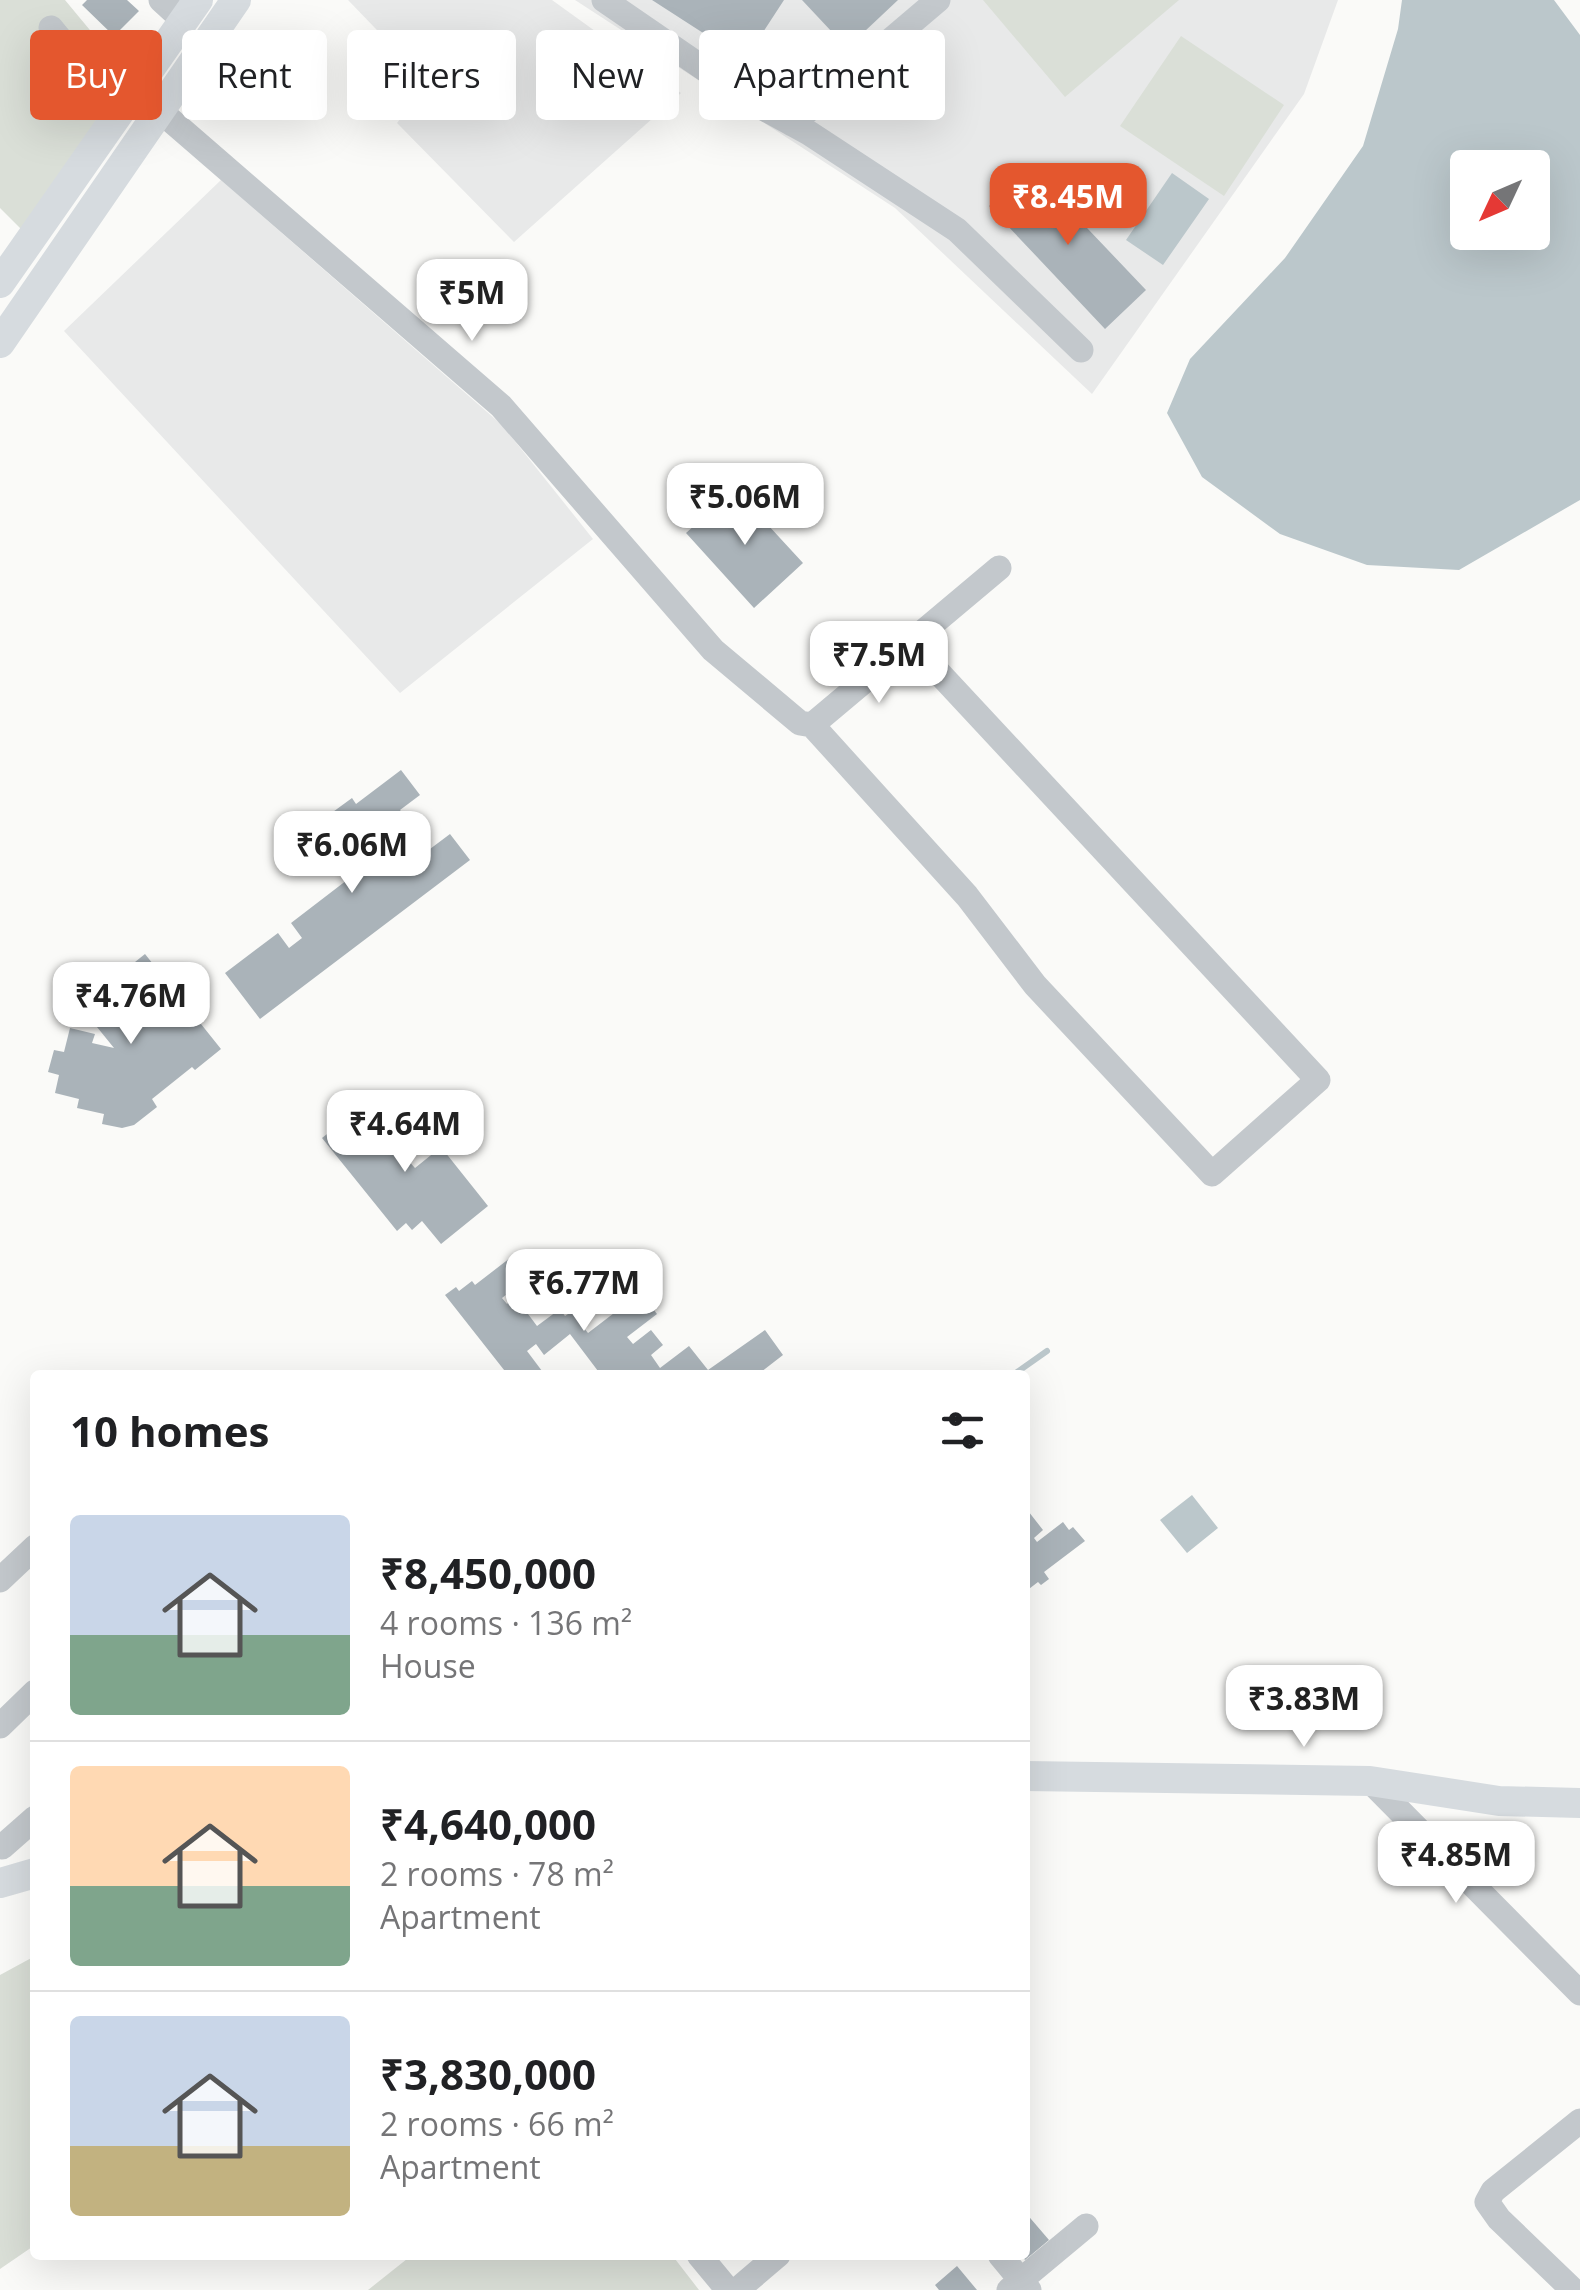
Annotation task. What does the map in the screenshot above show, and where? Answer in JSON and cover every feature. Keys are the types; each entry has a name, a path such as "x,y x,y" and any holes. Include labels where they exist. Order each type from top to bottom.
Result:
{"main road":[{"path":"162,106 236,0"},
{"path":"162,52 191,11"},
{"path":"0,284 114,120"},
{"path":"0,343 152,120"},
{"path":"60,198 86,217"},
{"path":"1030,1776 1370,1780 1499,1801 1580,1802"}],"street":[{"path":"161,0 191,11"},
{"path":"604,0 754,103 957,230 1081,350"},
{"path":"792,124 938,0"},
{"path":"162,113 501,406 713,650 800,723 812,726 966,896 1035,984 1212,1174 1318,1080 912,644"},
{"path":"812,726 998,568"},
{"path":"0,1580 30,1552"},
{"path":"0,1726 30,1697"},
{"path":"1370,1780 1580,1993"},
{"path":"21,1877 1,1846 30,1822"},
{"path":"1566,2288 1487,2202 1492,2192 1580,2121"},
{"path":"1003,2260 1020,2287 1086,2226"},
{"path":"703,2260 728,2290"},
{"path":"737,2290 772,2260"}],"shaded area":[{"path":"0,0 65,0 90,30 30,30 30,120 98,120 22,230 0,208"},
{"path":"348,0 552,0 594,30 536,30 536,120 651,120 514,242 397,123 516,120 516,30 377,30"},
{"path":"575,0 1338,0 1304,94 1092,394 895,208 760,120 945,120 945,30 699,30 699,81 679,68 679,30 621,30"},
{"path":"983,0 1179,0 1065,97"},
{"path":"1402,0 1554,0 1580,35 1580,500 1459,570 1367,565 1280,534 1202,477 1167,413 1190,359 1285,258 1363,146 1398,29"},
{"path":"1181,36 1284,105 1224,196 1120,126"},
{"path":"1172,173 1209,199 1163,265 1126,240"},
{"path":"221,180 502,425 593,539 400,693 64,331"},
{"path":"1192,1495 1218,1528 1187,1553 1160,1520"},
{"path":"30,1959 30,2248 0,2269 0,1975"},
{"path":"406,2260 676,2260 699,2290 368,2290"}],"building":[{"path":"87,0 127,0 139,11 120,30 108,30 82,5"},
{"path":"652,0 784,0 764,30 699,30"},
{"path":"802,0 898,0 866,30 830,30"},
{"path":"1030,168 1146,290 1105,329 989,206"},
{"path":"735,489 803,563 754,608 686,533"},
{"path":"401,770 420,795 400,810 430,849 450,834 470,860 260,1019 225,973 278,933 289,948 302,938 291,923 364,867 326,817 352,798 356,804"},
{"path":"145,954 221,1049 152,1099 157,1107 134,1125 122,1128 102,1124 104,1114 77,1108 79,1099 55,1093 59,1075 48,1072 54,1050 64,1052 70,1028 95,1034 92,1043 114,1048 80,1006"},
{"path":"393,1097 410,1119 399,1127 415,1148 405,1157 415,1168 441,1147 488,1206 441,1244 422,1221 412,1230 406,1223 397,1231 322,1138 349,1124 353,1129"},
{"path":"510,1258 516,1266 521,1262 531,1275 502,1298 507,1304 525,1290 538,1306 528,1314 537,1326 560,1309 565,1316 571,1312 588,1333 635,1297 641,1305 647,1301 657,1314 627,1337 633,1344 651,1330 663,1345 651,1355 660,1368 689,1346 708,1370 597,1370 570,1334 544,1355 536,1344 527,1351 541,1370 504,1370 445,1295 472,1281 475,1285"},
{"path":"765,1330 783,1355 764,1370 708,1370"},
{"path":"1030,1513 1043,1530 1034,1538 1037,1542 1063,1522 1085,1541 1044,1572 1049,1579 1041,1585 1038,1582 1030,1588"},
{"path":"1030,2218 1049,2240 1030,2256"},
{"path":"957,2266 977,2290 939,2290 935,2285"}],"waterway":[{"path":"1020,1370 1047,1351"}]}
